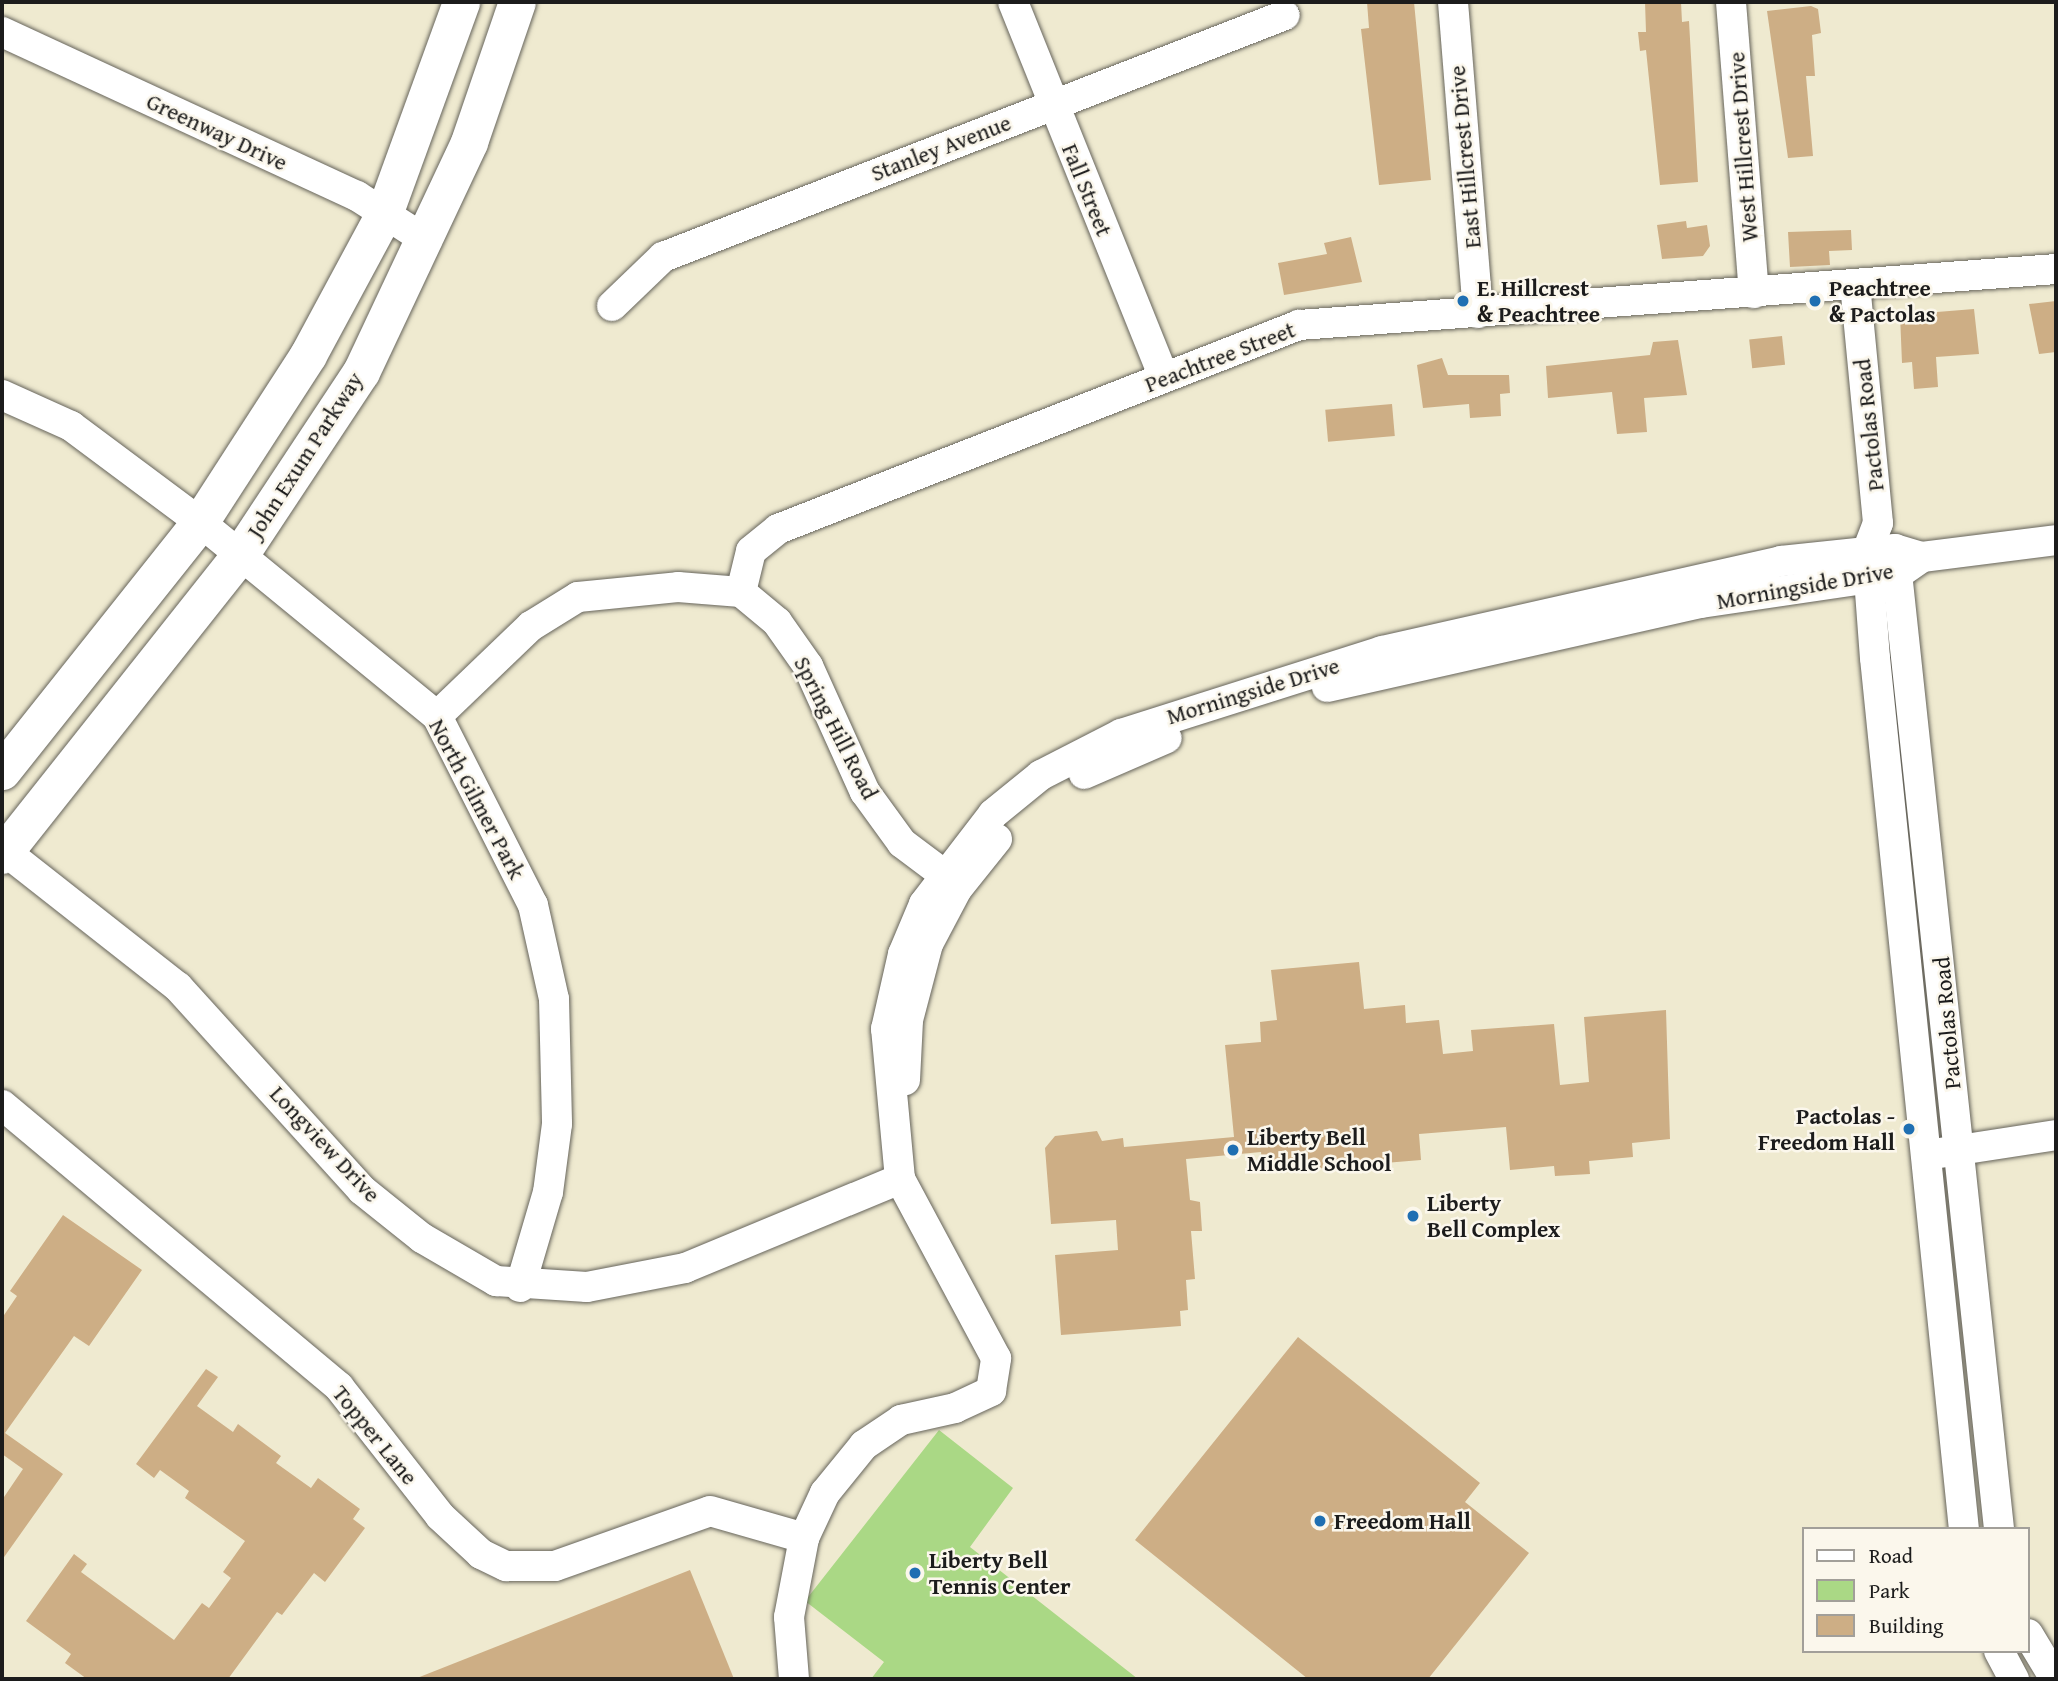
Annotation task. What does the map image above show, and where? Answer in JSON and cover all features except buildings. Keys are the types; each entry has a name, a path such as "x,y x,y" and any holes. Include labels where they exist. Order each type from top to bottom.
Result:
{"main road":[{"path":"2,771 200,522 308,355 384,214 461,2"},
{"name":"John Exum Parkway","path":"3,853 239,556 361,372 427,242 517,2"}],"street":[{"name":"Fall Street","path":"1013,2 1164,377"},
{"name":"East Hillcrest Drive","path":"1453,2 1478,313"},
{"name":"West Hillcrest Drive","path":"1731,2 1754,293"},
{"name":"Stanley Avenue","path":"612,306 663,257 1285,15"},
{"name":"Greenway Drive","path":"2,32 384,214 427,242"},
{"name":"Peachtree Street","path":"741,592 751,551 778,528 1299,325 2056,269"},
{"name":"Pactolas Road","path":"1855,284 1878,523 1890,562 1999,1527"},
{"name":"North Gilmer Park","path":"2,395 71,426 200,522 437,716 533,905 554,999 557,1124 548,1192 520,1287"},
{"name":"Morningside Drive","path":"909,1175 905,1069 918,972 939,921 972,868 1007,828 1052,792 1139,749 1275,698 1890,562 2056,540"},
{"name":"Morningside Drive","path":"909,1175 886,1029 903,954 942,873 993,814 1041,775 1186,709 1381,651 1781,561 1890,562"},
{"name":"Pactolas Road","path":"1890,562 1926,1156 1965,1527"},
{"path":"437,716 531,626 578,597 678,587 741,592"},
{"name":"Spring Hill Road","path":"741,592 777,622 808,666 865,792 902,843 942,873"},
{"name":"Longview Drive","path":"3,853 178,987 362,1190 471,1270 520,1287 587,1287 685,1268 909,1175"},
{"name":"Topper Lane","path":"2,1105 339,1387 440,1516 481,1554 506,1566 555,1566 710,1511 804,1538"},
{"path":"1926,1156 2056,1135"},
{"path":"794,1679 789,1617 804,1538 825,1493 864,1446 901,1420 991,1391 996,1358 941,1249 909,1175"},
{"path":"2030,1637 2055,1679"},
{"path":"2000,1653 2014,1679"}],"green space":[{"name":"Liberty Bell Tennis Center","path":"939,1430 1013,1488 970,1547 1138,1679 871,1679 884,1662 805,1601"}],"place":[{"name":"E. Hillcrest & Peachtree","path":"1463,301"},
{"name":"Peachtree & Pactolas","path":"1815,301"},
{"name":"Pactolas - Freedom Hall","path":"1909,1129"},
{"name":"Liberty Bell Middle School","path":"1233,1150"},
{"name":"Liberty Bell Complex","path":"1413,1216"},
{"name":"Freedom Hall","path":"1320,1521"},
{"name":"Liberty Bell Tennis Center","path":"915,1573"}]}
